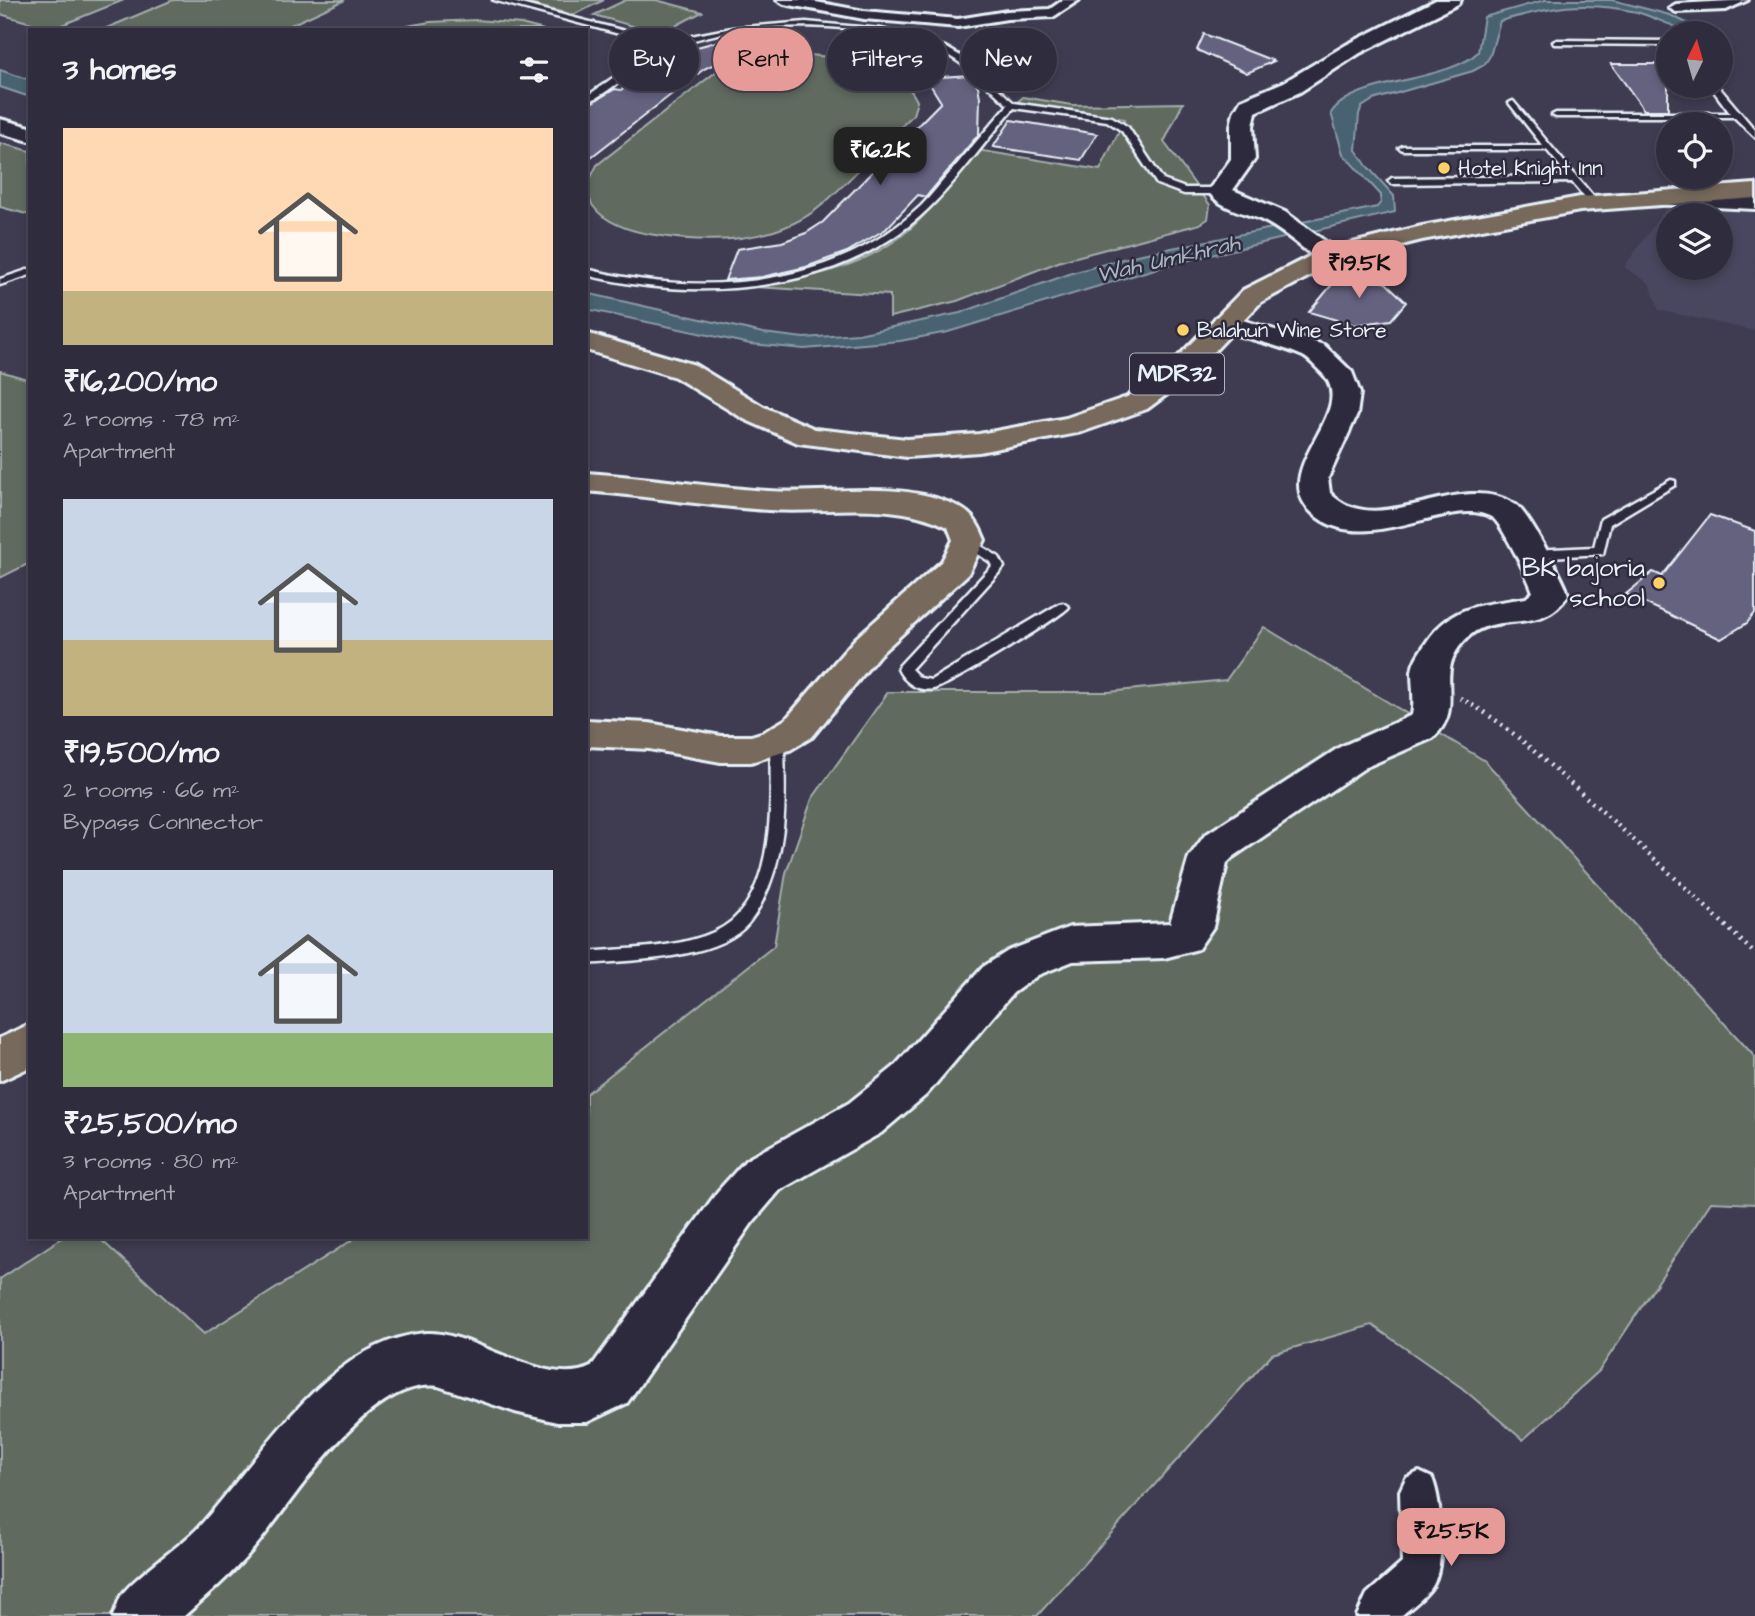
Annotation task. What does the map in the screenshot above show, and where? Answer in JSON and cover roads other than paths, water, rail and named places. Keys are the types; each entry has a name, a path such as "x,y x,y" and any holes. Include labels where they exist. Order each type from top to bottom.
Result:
{"main road":[{"name":"MDR32","path":"588,342 685,371 754,413 809,437 907,448 979,443 1072,426 1119,411 1152,394 1252,296 1318,248 1594,203 1755,191"},
{"path":"588,733 649,736 721,749 751,749 777,741 799,728 867,648 956,567 967,553 970,542 968,531 959,521 930,507 905,502 774,501 594,480"},
{"path":"0,1062 28,1044"}],"street":[{"path":"791,0 884,18 972,22 1006,15 1053,13 1072,0"},
{"path":"1318,248 1285,223 1230,199 1220,191 1243,159 1244,112 1249,105 1292,87 1353,50 1451,0"},
{"path":"1676,8 1726,6 1741,0"},
{"path":"884,18 908,6"},
{"path":"0,126 28,133"},
{"path":"1661,198 1755,202"},
{"path":"142,1616 214,1552 331,1412 356,1389 387,1371 408,1362 428,1359 456,1364 552,1397 586,1396 609,1385 735,1208 763,1175 865,1118 910,1081 998,980 1023,963 1070,944 1164,941 1183,937 1192,928 1209,857 1219,846 1353,757 1420,729 1429,721 1433,701 1433,659 1445,640 1458,627 1473,618 1536,608 1551,595 1541,569 1503,510 1485,504 1457,505 1371,522 1342,517 1326,509 1314,493 1314,473 1344,414 1346,390 1339,373 1327,359 1314,351 1226,323"},
{"path":"1377,1616 1381,1608 1418,1574 1421,1567 1419,1491"}],"lane":[{"path":"497,0 609,30"},
{"path":"699,38 715,33 772,26 816,26 891,34 941,48 962,60 1012,105 1109,119 1125,130 1160,182 1184,191 1220,191"},
{"path":"1557,42 1656,43"},
{"path":"588,100 609,85"},
{"path":"1723,98 1755,135"},
{"path":"1513,103 1594,203"},
{"path":"588,272 614,279 663,285 752,285 838,264 874,246 924,208 1012,105"},
{"path":"1556,115 1736,115"},
{"path":"1403,148 1549,148"},
{"path":"1392,181 1574,178"},
{"path":"0,282 28,273"},
{"path":"1530,554 1599,551 1605,522 1671,482"},
{"path":"970,542 995,561 998,567 904,669 906,675 913,680 932,685 1063,607"},
{"path":"588,958 656,951 711,940 734,929 754,906 769,864 778,823 777,741"}],"water":[{"name":"Wah Umkhrah","path":"1545,0 1612,0 1670,15 1683,21 1662,21 1617,8 1583,6 1552,9 1500,21 1490,56 1484,65 1473,71 1373,100 1362,107 1356,150 1394,196 1395,212 1168,265 948,332 900,341 804,349 750,344 588,309 588,293 763,333 804,338 858,334 960,313 1072,273 1137,255 1377,207 1381,202 1381,195 1343,154 1331,113 1342,102 1359,93 1445,70 1478,52 1484,17"},
{"path":"0,70 28,79 28,96 0,87"}],"place":[{"name":"Hotel Knight Inn","path":"1444,168"},
{"name":"Balahun Wine Store","path":"1183,330"},
{"name":"BK bajoria school","path":"1659,583"}]}
